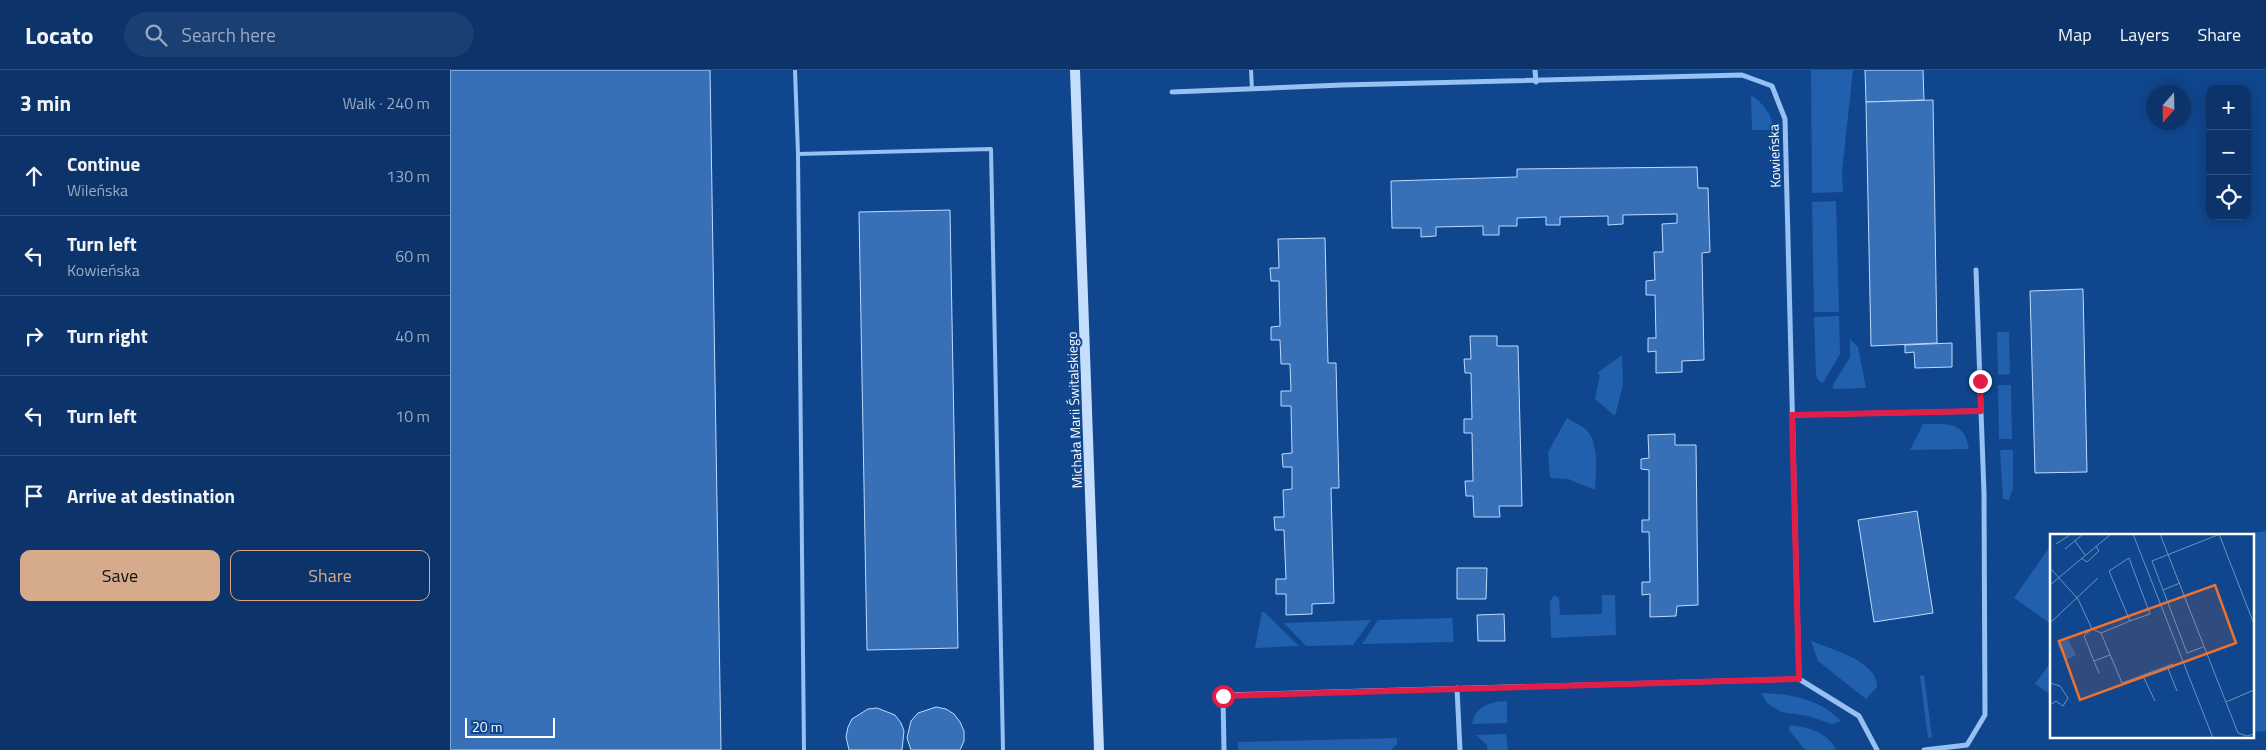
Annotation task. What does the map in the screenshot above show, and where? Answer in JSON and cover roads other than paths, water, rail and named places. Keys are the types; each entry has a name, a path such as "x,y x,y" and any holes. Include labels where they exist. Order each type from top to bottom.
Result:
{"main road":[{"name":"Michała Marii Świtalskiego","path":"1075,70 1099,750"}],"street":[{"path":"1535,70 1536,82"},
{"name":"Kowieńska","path":"1172,92 1742,75 1772,86 1785,119 1799,679"},
{"path":"1924,750 1967,745 1985,715 1984,493 1976,270"},
{"path":"1792,415 1981,411"},
{"path":"1224,750 1223,696 1799,679 1859,716 1877,750"},
{"path":"1457,688 1460,750"}],"lane":[{"path":"795,70 798,154 804,750"},
{"path":"1251,70 1252,89"},
{"path":"798,154 991,149 1003,750"}]}
